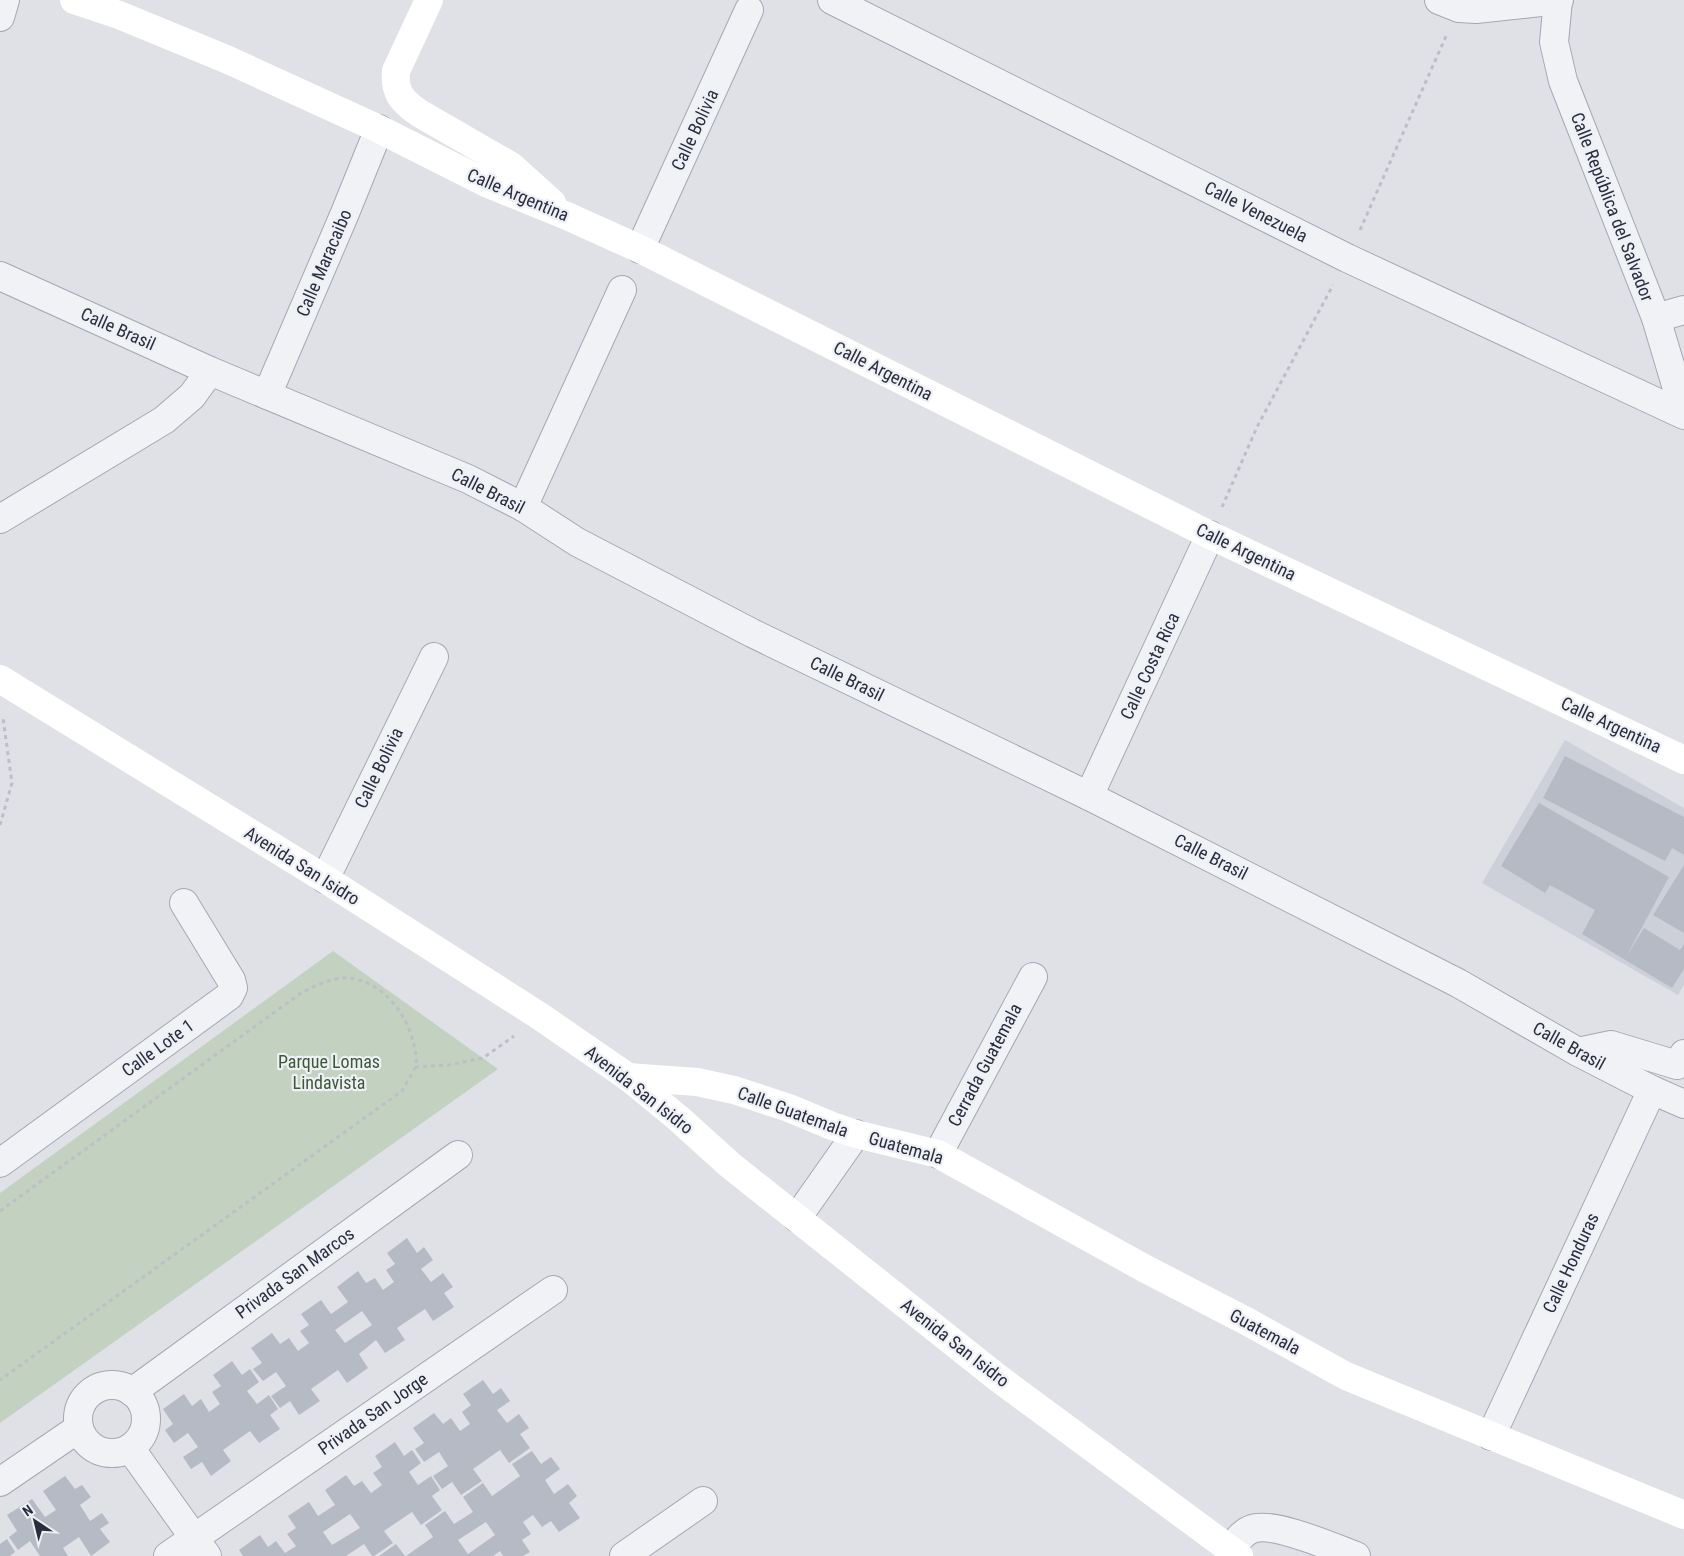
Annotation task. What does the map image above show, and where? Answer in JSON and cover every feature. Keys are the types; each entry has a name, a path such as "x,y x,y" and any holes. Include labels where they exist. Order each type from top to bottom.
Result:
{"street":[{"path":"0,17 5,0"},
{"name":"Calle Argentina","path":"74,0 119,14 226,59 379,129 486,184 566,216 640,250 1210,535 1684,760"},
{"path":"429,0 396,70 395,82 399,95 406,104 419,113 511,166 566,216"},
{"name":"Calle Venezuela","path":"832,0 1347,258 1684,413"},
{"path":"1439,0 1459,8 1476,9 1559,0"},
{"name":"Calle República del Salvador","path":"1559,0 1554,42 1562,81 1656,318 1684,413"},
{"name":"Calle Bolivia","path":"640,250 749,10"},
{"name":"Calle Maracaibo","path":"267,395 346,213 379,129"},
{"name":"Calle Brasil","path":"0,276 267,395 468,479 523,507 577,542 752,633 1089,796 1458,982 1578,1052 1652,1090 1684,1104"},
{"path":"523,507 622,290"},
{"path":"1656,318 1684,310"},
{"path":"0,520 164,420 192,396 210,370"},
{"name":"Calle Costa Rica","path":"1089,796 1210,535"},
{"name":"Calle Bolivia","path":"324,879 434,658"},
{"name":"Avenida San Isidro","path":"0,679 324,879 538,1015 628,1077 657,1100 730,1165 998,1378 1234,1553"},
{"name":"Calle Lote 1","path":"0,1163 229,996 233,988 231,980 184,903"},
{"name":"Cerrada Guatemala","path":"938,1154 1033,977"},
{"path":"1578,1052 1610,1045 1677,1065 1684,1054"},
{"name":"Calle Guatemala","path":"628,1077 697,1082 734,1090 789,1108 856,1134 797,1218"},
{"name":"Calle Honduras","path":"1491,1436 1652,1090"},
{"name":"Guatemala","path":"856,1134 938,1154 1133,1262 1346,1376 1684,1515"},
{"name":"Privada San Marcos","path":"132,1392 458,1155"},
{"name":"Privada San Jorge","path":"168,1556 201,1547 552,1290"},
{"path":"113,1385 123,1387 132,1392 144,1406 145,1425 137,1441 130,1448 121,1452 100,1450 91,1445 84,1438 79,1428 80,1407 85,1398 102,1386 113,1385"},
{"path":"0,1482 79,1428"},
{"path":"130,1448 201,1547"},
{"path":"624,1556 703,1501"},
{"path":"1234,1553 1247,1531 1263,1527 1294,1533 1356,1556"}],"path":[{"path":"0,825 12,783 3,712"},
{"path":"0,1211 300,992 325,982 348,978 371,984 391,999 409,1027 416,1052 415,1067 402,1091 0,1380"},
{"path":"415,1067 448,1065 483,1058 538,1015"}],"shaded area":[{"path":"1565,740 1684,808 1684,984 1678,995 1482,883"}],"green space":[{"name":"Parque Lomas Lindavista","path":"333,951 498,1069 0,1423 0,1193"}],"building":[{"path":"1565,756 1684,817 1684,855 1672,848 1665,861 1543,798"},
{"path":"1539,803 1669,877 1626,957 1644,928 1680,950 1684,944 1684,969 1672,988 1582,934 1595,910 1550,885 1545,893 1501,866"},
{"path":"1684,865 1684,933 1653,915"},
{"path":"407,1238 417,1253 424,1247 433,1260 421,1269 431,1282 443,1273 453,1287 444,1293 454,1307 433,1321 425,1309 397,1328 405,1340 385,1353 376,1340 359,1354 368,1368 347,1383 338,1370 311,1389 320,1401 299,1415 290,1401 280,1408 271,1396 286,1386 276,1372 263,1381 253,1369 262,1363 251,1348 272,1333 280,1344 289,1338 298,1351 309,1343 300,1331 309,1325 301,1314 321,1300 331,1314 348,1302 337,1287 358,1271 366,1283 375,1278 383,1290 394,1282 386,1270 395,1264 387,1253","holes":["362,1311 372,1325 345,1343 335,1330"]},
{"path":"232,1361 242,1375 250,1369 259,1382 247,1391 257,1404 269,1395 278,1409 270,1415 280,1429 259,1443 250,1431 223,1450 231,1461 211,1476 202,1462 191,1469 183,1457 198,1447 188,1433 174,1443 165,1430 173,1424 163,1409 184,1394 192,1406 201,1399 209,1412 220,1404 212,1392 221,1386 213,1375"},
{"path":"483,1380 493,1394 501,1388 510,1401 497,1410 507,1423 519,1414 529,1428 520,1434 530,1448 509,1463 500,1450 473,1469 482,1481 461,1495 452,1482 442,1489 433,1476 448,1466 439,1452 424,1462 415,1449 424,1443 413,1428 434,1413 443,1424 451,1418 460,1431 470,1424 462,1412 471,1405 463,1394"},
{"path":"395,1442 404,1456 412,1450 421,1463 409,1472 418,1485 431,1476 440,1490 432,1496 442,1510 421,1525 412,1512 384,1531 393,1543 374,1556 372,1556 364,1544 346,1556 243,1556 239,1550 260,1535 268,1547 276,1541 285,1553 296,1546 287,1534 296,1528 288,1516 309,1502 318,1516 335,1505 325,1490 346,1475 354,1486 362,1481 371,1493 382,1485 373,1473 382,1467 375,1456","holes":["350,1514 360,1528 332,1545 323,1532"]},
{"path":"532,1451 541,1464 551,1457 560,1469 545,1480 554,1494 568,1484 577,1496 569,1503 580,1518 559,1532 551,1521 542,1527 533,1515 523,1522 531,1534 522,1540 530,1552 523,1556 503,1556 500,1551 493,1556 406,1556 433,1537 425,1525 445,1511 454,1524 473,1512 463,1497 483,1483 492,1496 520,1476 512,1464","holes":["486,1522 495,1535 468,1554 458,1540"]},
{"path":"65,1476 75,1489 82,1485 91,1497 80,1505 90,1521 102,1513 109,1523 100,1529 110,1542 91,1556 79,1537 63,1548 68,1556 40,1556 30,1541 18,1550 9,1537 17,1531 7,1515 32,1499 45,1517 56,1510 43,1491"},
{"path":"7,1539 15,1552 10,1556 0,1556 0,1544"},
{"path":"396,1544 405,1556 379,1556"}]}
